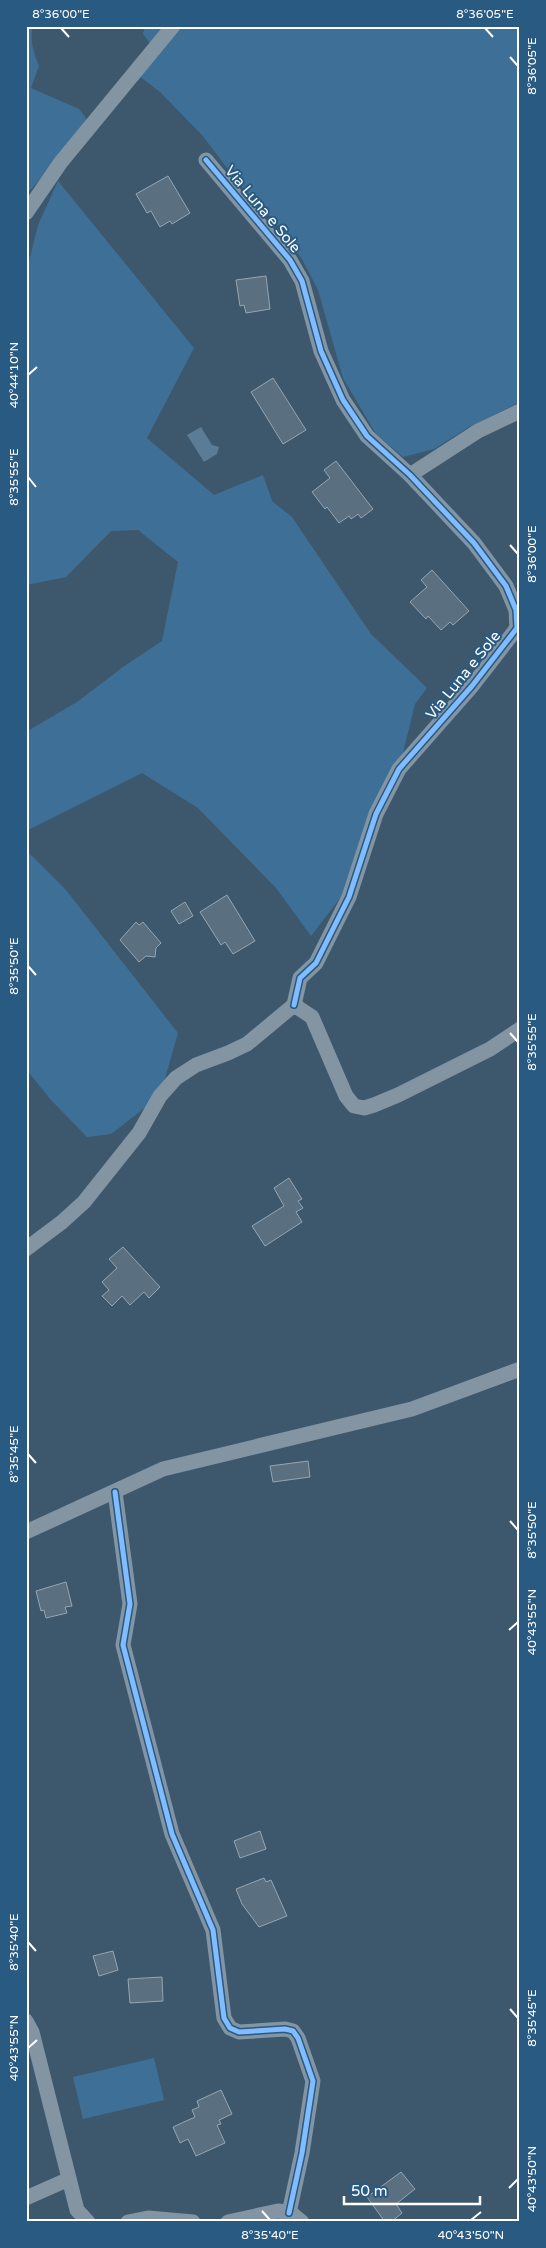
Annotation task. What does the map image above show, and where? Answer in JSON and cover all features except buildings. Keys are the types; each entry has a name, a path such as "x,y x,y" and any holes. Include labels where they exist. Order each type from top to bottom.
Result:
{"street":[{"path":"26,213 61,162 173,26"},
{"name":"Via Luna e Sole","path":"206,160 290,260 302,281 321,351 343,400 371,441 410,476 474,544 506,586 516,610 517,628 472,686 399,769 376,814 349,897 316,963 300,978 294,1005"},
{"path":"410,476 478,431 520,411"},
{"path":"26,1249 62,1222 84,1202 139,1133 160,1096 176,1078 196,1065 228,1054 247,1044 294,1005 312,1017 346,1096 354,1106 364,1108 398,1095 490,1049 510,1037 520,1028"},
{"path":"26,1532 163,1469 412,1409 520,1369"},
{"path":"115,1492 130,1604 123,1645 172,1834 213,1930 224,2018 230,2028 239,2032 285,2029 293,2031 298,2038 313,2081 302,2153 289,2213"},
{"path":"26,2021 32,2032 77,2210 88,2222"},
{"path":"26,2198 69,2179"},
{"path":"228,2222 278,2211 289,2213 302,2222"},
{"path":"128,2222 148,2218 193,2222"}],"shaded area":[{"path":"26,26 33,26 32,41 39,66 31,88 79,109 86,118 83,130 26,195"},
{"path":"145,26 168,26 152,46 143,34"},
{"path":"179,26 520,26 520,402 469,427 434,449 403,457 376,434 343,378 318,290 302,259 275,222 240,185 202,135 160,92 138,75"},
{"path":"58,181 194,348 147,438 214,495 263,475 272,501 292,517 371,634 427,688 415,704 399,769 354,880 311,936 276,888 198,808 142,773 26,831 26,732 77,702 123,667 162,641 178,562 138,530 111,531 66,577 26,585 26,274 38,225"},
{"path":"201,427 212,445 219,447 217,454 204,462 187,435"},
{"path":"26,850 66,890 178,1033 160,1096 111,1134 87,1137 51,1100 26,1069"},
{"path":"154,2058 164,2100 83,2119 73,2077"}],"cycle path":[{"path":"206,160 290,260 302,281 321,351 343,400 367,436 410,475 474,543 506,586 516,610 517,628 472,686 399,769 376,814 349,897 316,963 300,978 294,1005"},
{"path":"115,1492 130,1604 123,1645 172,1834 213,1930 224,2018 230,2028 239,2032 285,2029 293,2031 298,2038 313,2081 302,2153 289,2213"}]}
